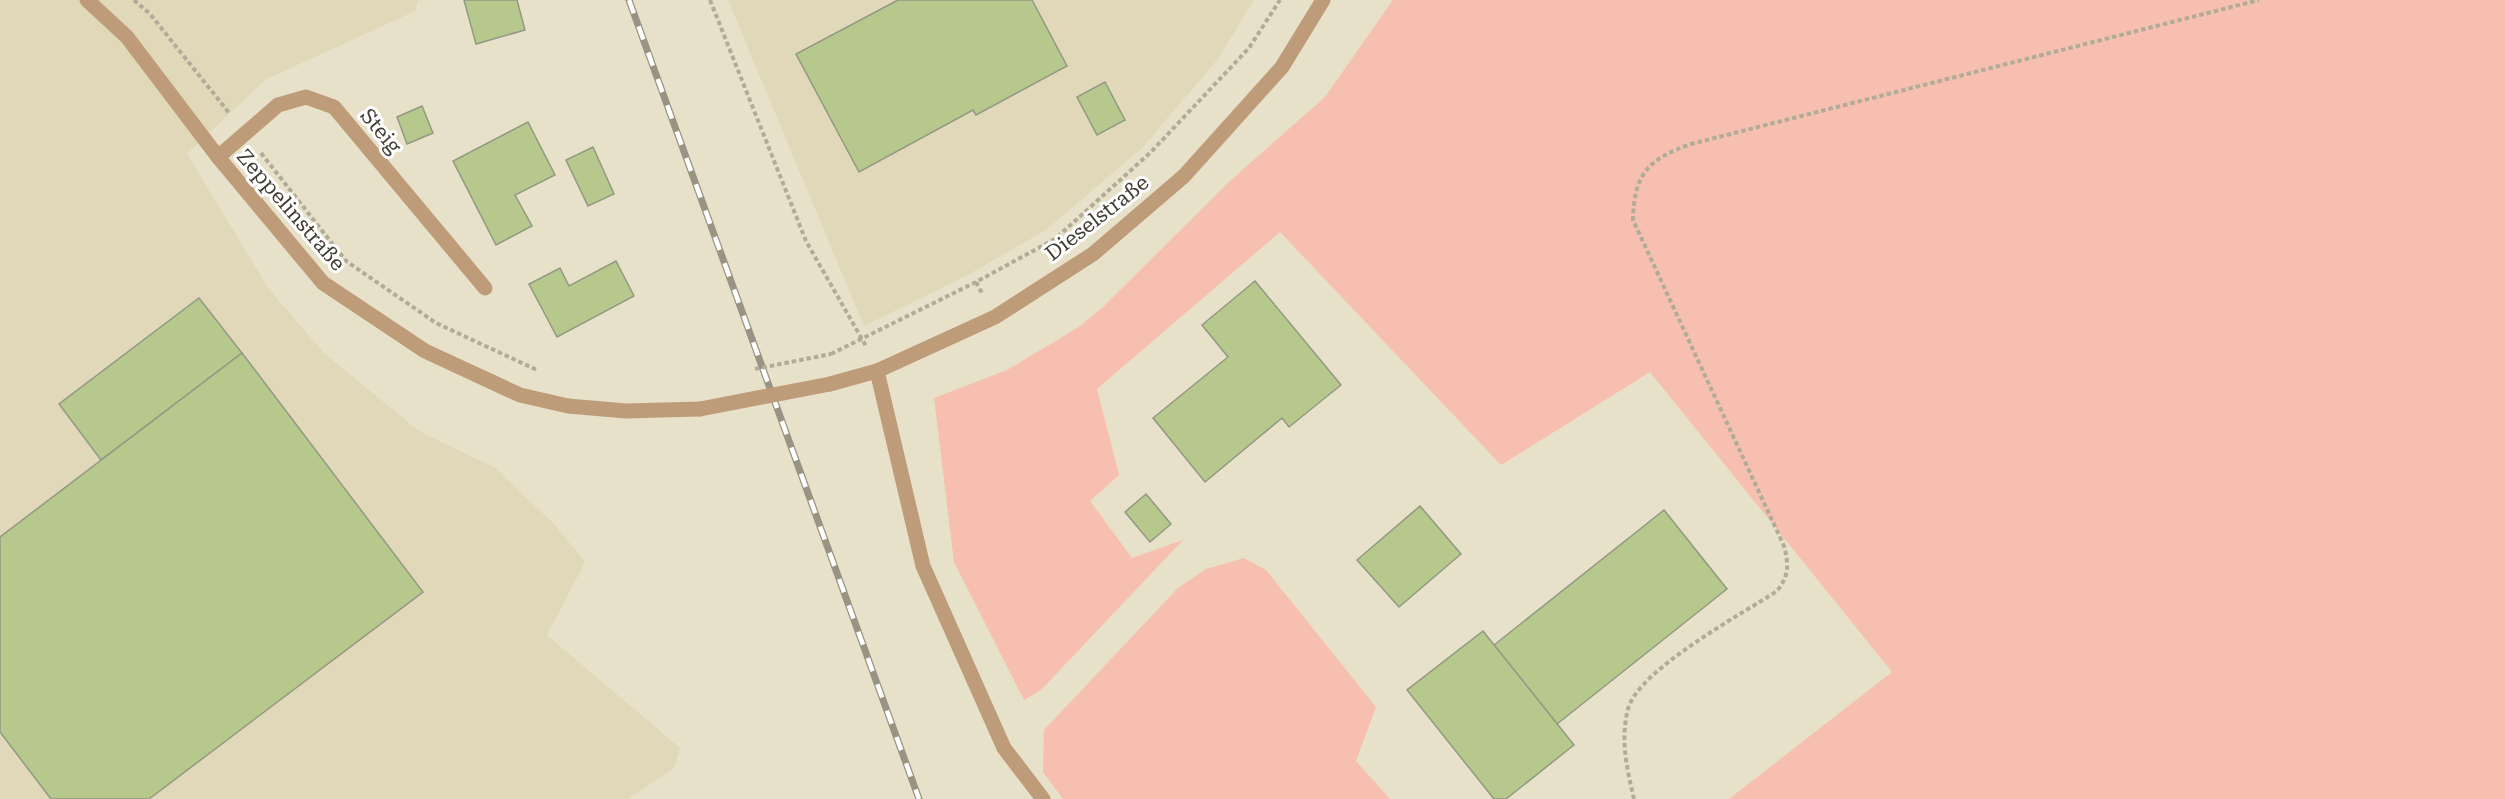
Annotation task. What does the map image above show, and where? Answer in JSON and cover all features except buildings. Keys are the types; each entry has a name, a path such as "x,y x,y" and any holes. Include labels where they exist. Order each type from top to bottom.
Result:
{"street":[{"name":"Zeppelinstraße","path":"87,0 127,37 218,157 323,283 425,351 520,395 568,406 626,411 700,409 830,384"},
{"name":"Dieselstraße","path":"830,384 877,371 995,317 1093,254 1184,176 1282,67 1323,0"},
{"name":"Steig","path":"218,157 278,105 306,97 334,107 485,288"},
{"path":"877,371 923,566 1004,748 1043,799"}],"path":[{"path":"134,0 150,14 346,261 436,323 546,373"},
{"path":"710,0 806,241 862,337"},
{"path":"751,370 831,354 976,282 1055,239 1151,152 1233,66 1249,48 1280,0"},
{"path":"1634,799 1624,756 1628,706 1645,683 1667,662 1777,591 1787,578 1788,559 1633,220 1634,195 1640,177 1668,152 1691,144 2259,0"}],"shaded area":[{"path":"0,0 418,0 415,11 265,80 187,154 269,289 324,353 419,431 495,468 554,524 585,562 547,635 680,748 674,768 628,799 0,799"},
{"path":"728,0 1254,0 1218,59 1142,148 1046,230 966,276 864,326"},
{"path":"1393,0 2505,0 2505,799 1729,799 1892,672 1650,372 1501,465 1280,232 1097,389 1119,475 1090,501 1132,558 1183,540 1041,690 1024,700 954,562 934,398 1007,370 1079,327 1103,307 1231,180 1325,97"},
{"path":"1244,558 1266,570 1376,707 1356,761 1390,799 1063,799 1043,772 1044,730 1178,588 1206,569"}],"railway":[{"path":"629,0 919,799"}]}
